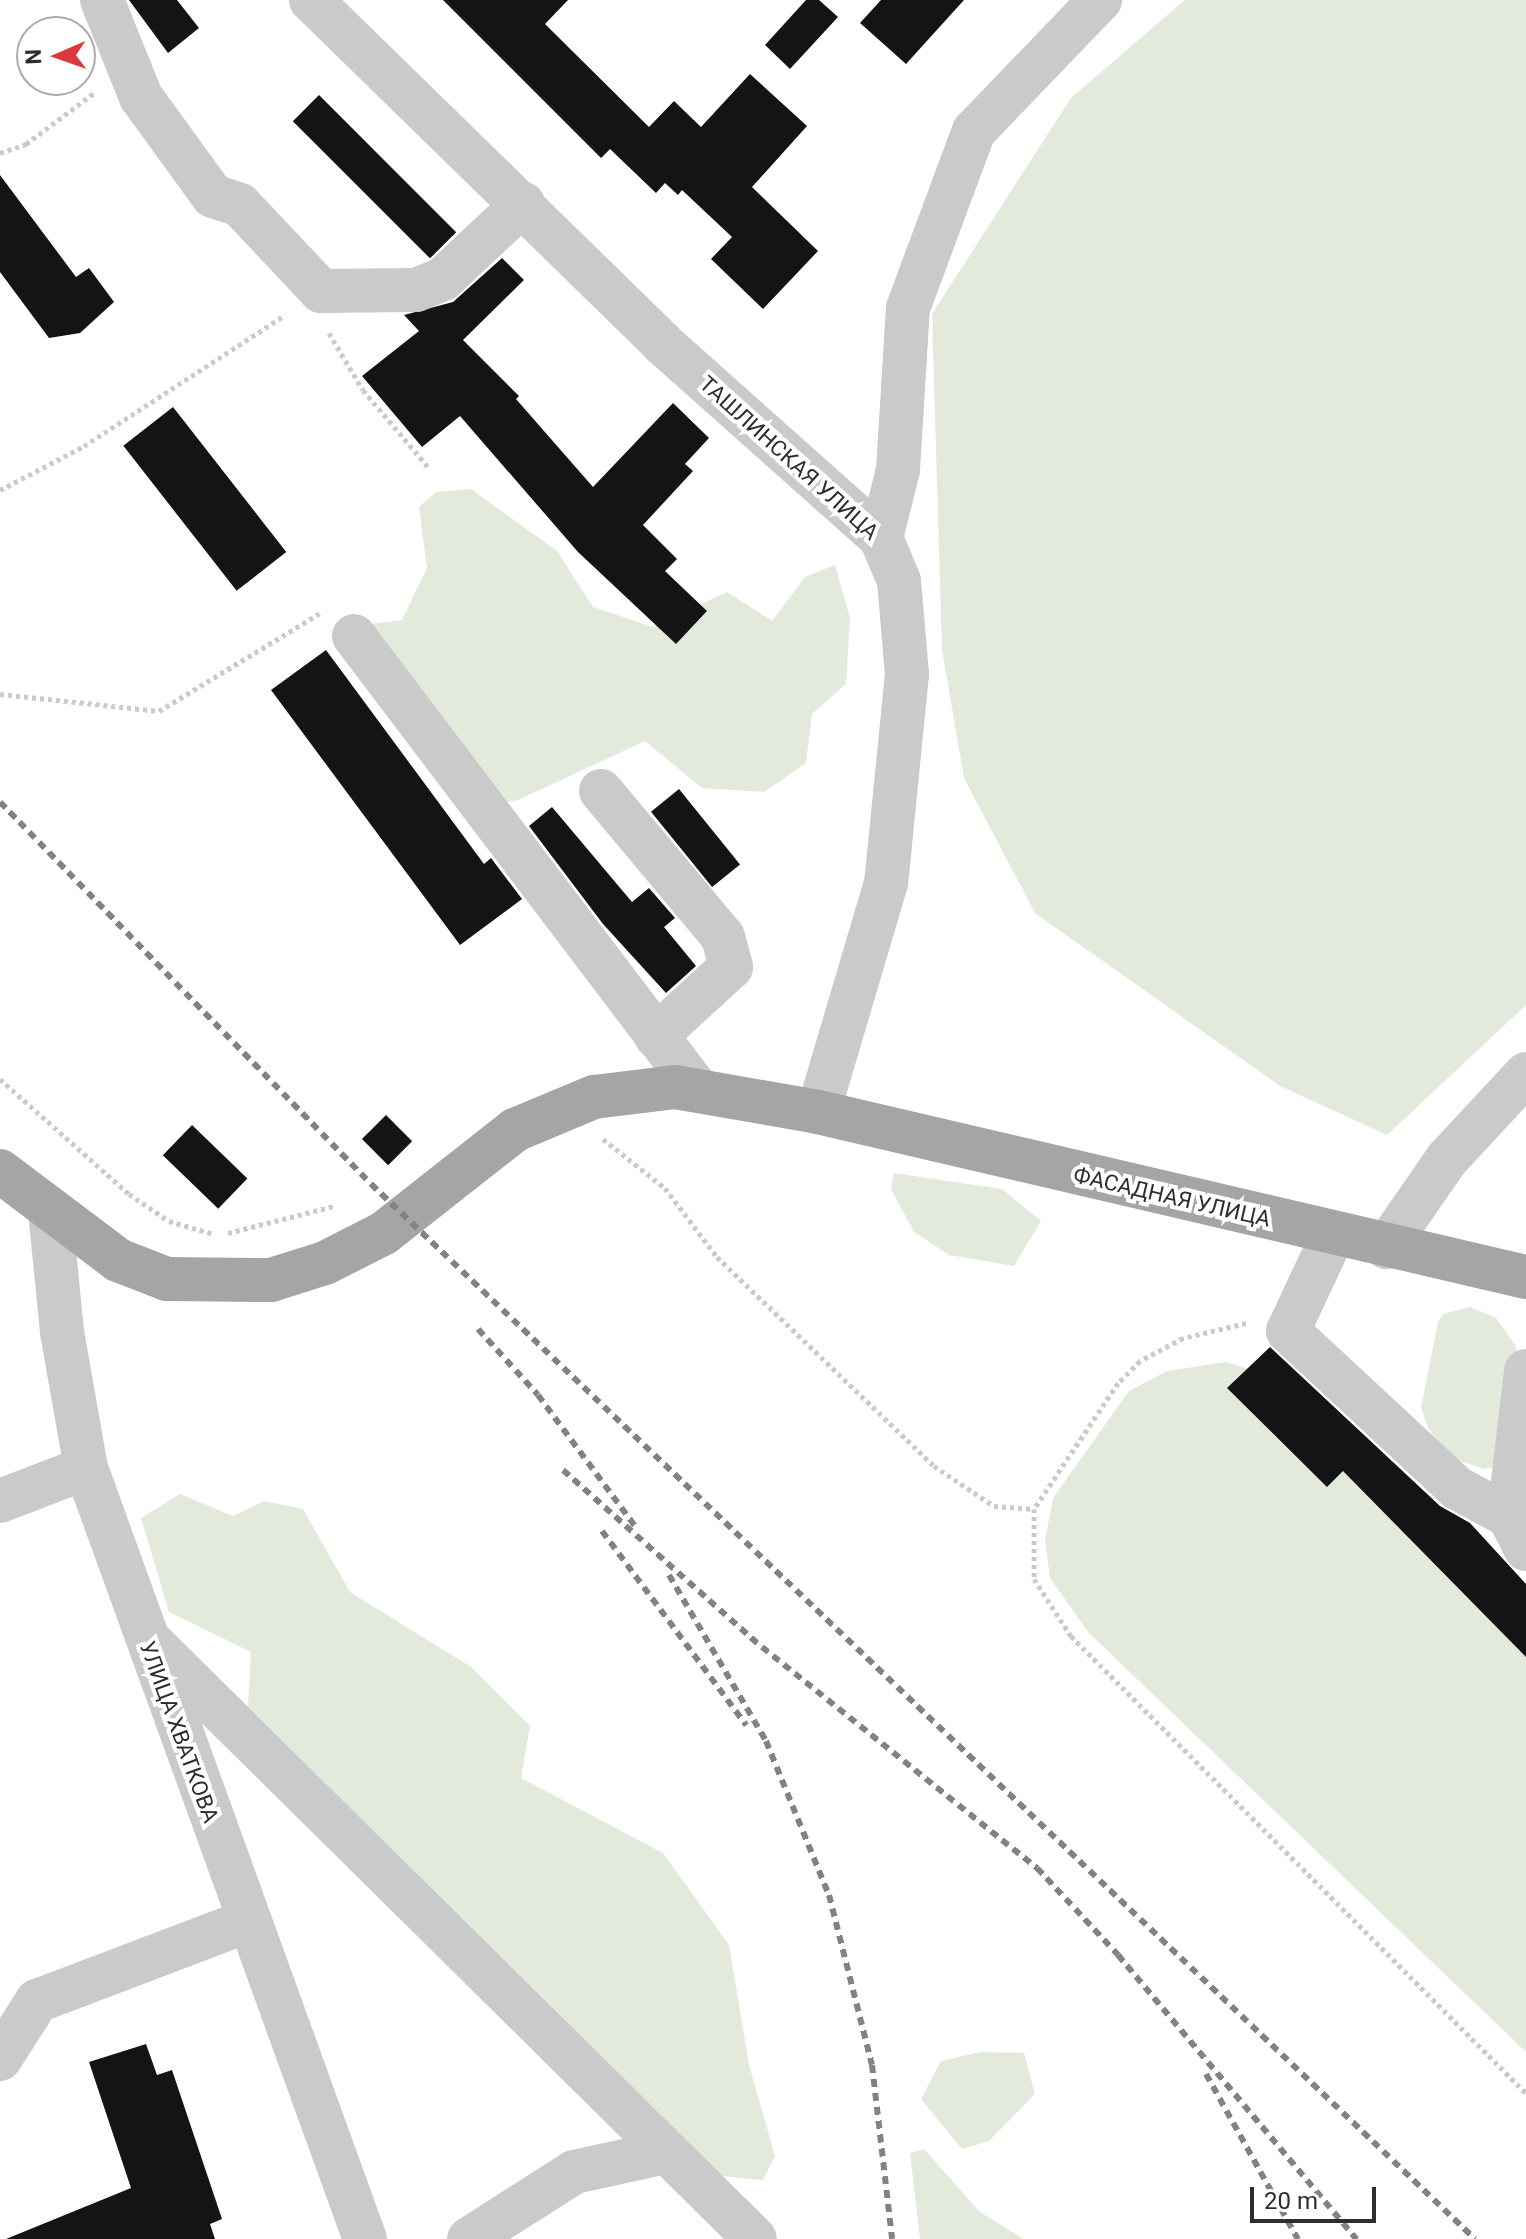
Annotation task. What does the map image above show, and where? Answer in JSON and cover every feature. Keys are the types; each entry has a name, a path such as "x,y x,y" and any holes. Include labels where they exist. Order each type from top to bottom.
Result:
{"main road":[{"name":"ФАСАДНАЯ УЛИЦА","path":"0,1171 118,1260 167,1279 271,1280 325,1263 384,1233 515,1130 594,1097 698,1090 818,1112 1333,1235 1526,1277"}],"street":[{"path":"102,0 141,97 213,196 240,205 321,291 416,290 443,279 523,204"},
{"name":"ТАШЛИНСКАЯ УЛИЦА","path":"311,0 662,343 881,538 899,581 907,674 886,883 818,1112"},
{"path":"881,538 898,470 908,308 974,131 1100,0"},
{"path":"354,636 698,1090"},
{"path":"601,791 723,937 731,967 656,1036"},
{"path":"1386,1247 1447,1159 1526,1074"},
{"name":"УЛИЦА ХВАТКОВА","path":"50,1211 62,1332 86,1468 143,1634 365,2239"},
{"path":"1333,1235 1288,1331 1457,1488 1518,1532"},
{"path":"1518,1532 1526,1371"},
{"path":"0,1501 86,1468"},
{"path":"143,1634 755,2239"},
{"path":"0,2059 37,2001 248,1921"},
{"path":"469,2239 574,2172 666,2152"}],"path":[{"path":"0,153 26,144 130,65"},
{"path":"0,490 84,446 321,291 329,336 363,390 429,468"},
{"path":"0,694 159,711 315,611 354,636"},
{"path":"0,1079 129,1194 169,1221 217,1234 262,1229 350,1201"},
{"path":"565,1109 665,1188 717,1257 934,1466 994,1506 1034,1509"},
{"path":"1288,1331 1261,1319 1183,1338 1140,1361 1052,1475 1034,1509 1034,1579 1071,1636 1526,2093"}],"green space":[{"path":"1185,0 1526,0 1526,1005 1387,1135 1280,1086 1035,913 964,778 942,650 932,314 1071,98"},
{"path":"471,489 557,551 593,607 653,627 727,592 772,621 805,577 835,565 850,618 846,684 812,714 806,763 764,792 702,788 645,741 518,800 464,809 361,625 402,620 427,568 419,507 436,492"},
{"path":"894,1173 1002,1189 1041,1221 1014,1266 949,1255 914,1232 891,1189"},
{"path":"1470,1307 1496,1318 1516,1346 1518,1360 1493,1467 1484,1469 1454,1459 1429,1430 1421,1408 1438,1322 1443,1314"},
{"path":"1227,1362 1253,1371 1526,1642 1526,2052 1089,1633 1050,1578 1045,1540 1053,1498 1129,1391 1167,1371"},
{"path":"180,1494 233,1516 264,1501 303,1509 350,1592 471,1667 530,1726 521,1778 663,1853 729,1945 749,2065 775,2156 763,2180 709,2175 248,1707 251,1652 169,1612 141,1518"},
{"path":"981,2052 1024,2053 1035,2094 989,2141 962,2149 921,2099 941,2061"},
{"path":"924,2149 980,2212 1023,2239 920,2239 910,2153"}],"building":[{"path":"129,0 177,0 199,28 168,53"},
{"path":"443,0 568,0 545,24 649,127 674,101 701,127 750,74 807,126 752,187 818,251 763,309 711,259 732,237 682,190 678,195 665,183 656,193 610,149 601,158"},
{"path":"806,0 819,0 838,17 790,69 765,45"},
{"path":"881,0 964,0 906,64 860,23"},
{"path":"319,95 456,232 430,258 293,121"},
{"path":"0,175 76,277 89,268 114,302 80,333 49,338 0,272"},
{"path":"502,258 524,280 463,340 519,396 516,399 593,487 673,403 709,438 685,464 693,471 643,525 677,559 665,571 707,611 676,644 578,552 460,416 422,447 362,376 419,331 404,315 453,302"},
{"path":"173,407 286,552 237,591 123,446"},
{"path":"326,650 484,864 491,858 522,899 460,945 271,690"},
{"path":"679,789 740,864 712,887 651,812"},
{"path":"552,807 632,902 649,888 675,918 664,927 696,966 666,993 603,924 529,826"},
{"path":"386,1115 412,1141 388,1165 362,1139"},
{"path":"192,1125 247,1178 218,1209 163,1155"},
{"path":"1270,1347 1440,1506 1470,1523 1526,1584 1526,1657 1343,1471 1327,1487 1227,1388"},
{"path":"146,2044 157,2075 172,2070 222,2219 210,2224 215,2239 6,2239 131,2188 89,2062"}],"railway":[{"path":"0,802 371,1184 1475,2239"},
{"path":"478,1329 538,1395 637,1529"},
{"path":"563,1470 762,1647 1037,1868 1118,1955 1356,2239"},
{"path":"602,1531 746,1725"},
{"path":"669,1575 766,1741 829,1895 872,2065 892,2239"},
{"path":"1206,2074 1298,2239"}]}
